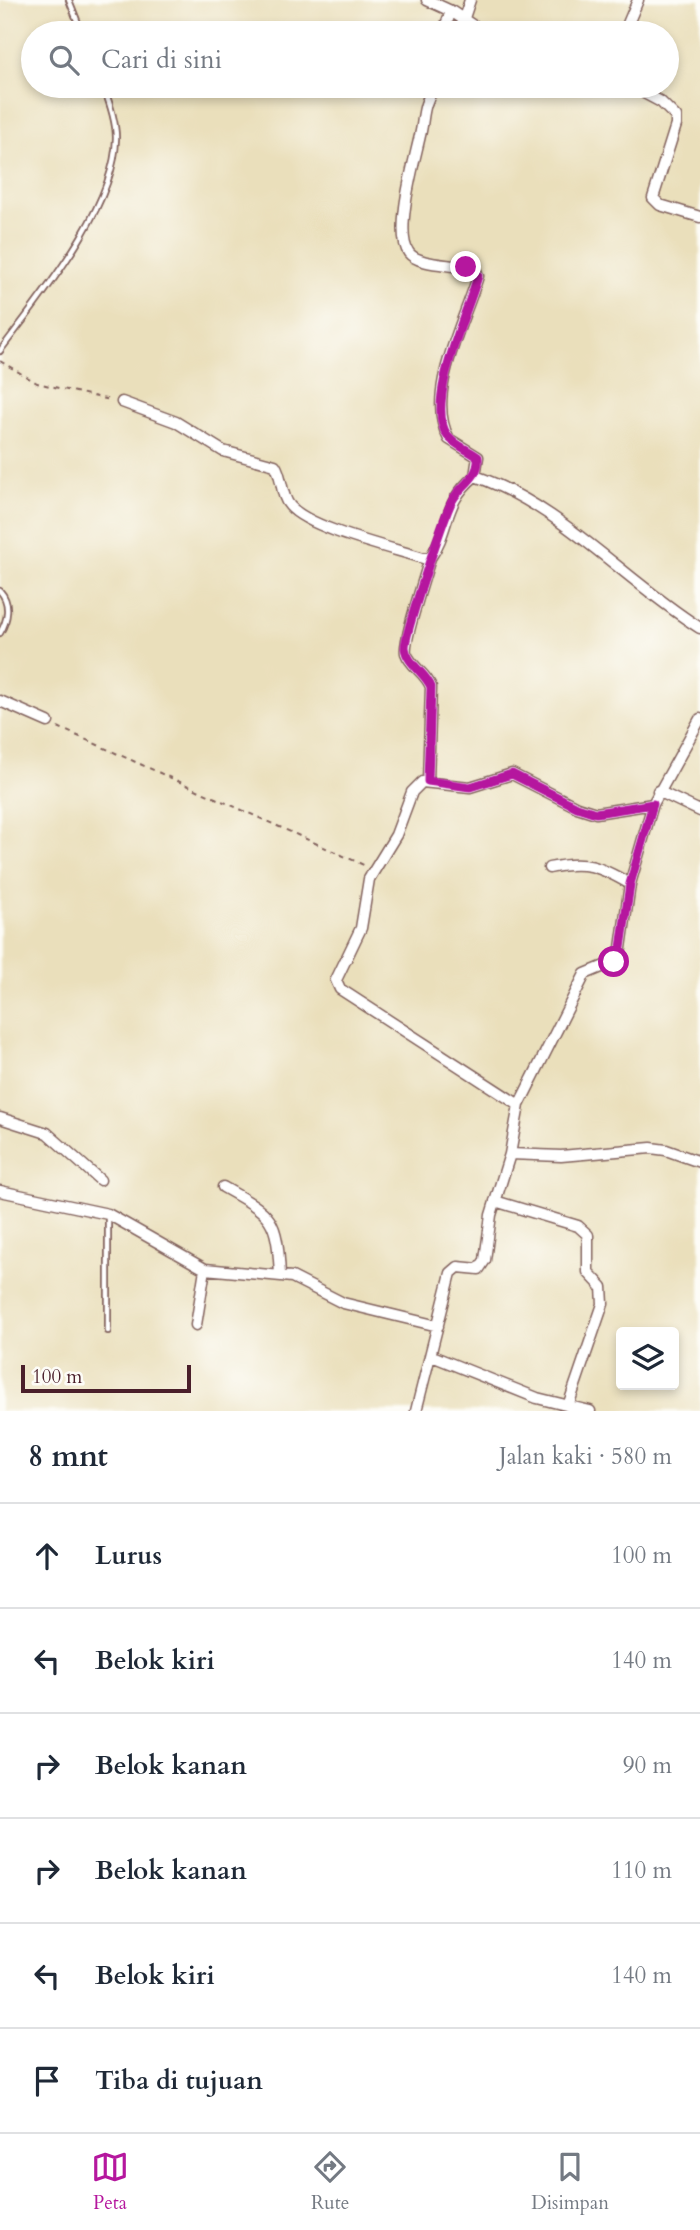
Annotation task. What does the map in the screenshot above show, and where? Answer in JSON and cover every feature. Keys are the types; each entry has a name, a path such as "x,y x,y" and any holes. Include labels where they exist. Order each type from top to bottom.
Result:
{"street":[{"path":"427,0 467,21"},
{"path":"464,19 470,0"},
{"path":"629,21 638,0"},
{"path":"447,21 451,11"},
{"path":"428,781 431,687 427,677 409,658 405,643 430,558 452,501 475,476 478,457 449,439 444,430 442,413 443,379 478,276 476,271 466,267 418,260 409,253 405,244 405,219 412,167 429,98"},
{"path":"653,98 668,106 676,117 676,125 653,198 664,207 700,217"},
{"path":"122,402 176,422 223,451 275,464 286,501 304,517 367,541 430,558"},
{"path":"475,476 502,487 538,508 700,628"},
{"path":"0,701 48,722"},
{"path":"416,1411 453,1270 479,1269 484,1263 495,1201 510,1154 519,1105 585,974 614,962 620,955 630,884 653,804 700,719"},
{"path":"519,1105 340,989 336,980 338,971 361,928 367,886 396,835 412,792 428,781 470,787 512,774 577,807 596,813 653,804"},
{"path":"658,791 700,811"},
{"path":"549,868 568,863 590,864 630,884"},
{"path":"0,1118 47,1133 100,1180"},
{"path":"510,1154 561,1156 651,1148 666,1150 700,1162"},
{"path":"223,1187 262,1210 269,1218 278,1237 280,1275"},
{"path":"0,1191 108,1214 205,1269 222,1273 280,1275 313,1286 343,1303 438,1326"},
{"path":"495,1201 578,1226 587,1235 588,1272 601,1287 603,1304 568,1406"},
{"path":"196,1325 205,1269"},
{"path":"432,1356 524,1393 590,1411"}],"lane":[{"path":"69,0 77,21"},
{"path":"0,351 49,286 98,207 111,174 116,136 106,98"},
{"path":"0,591 6,597 8,613 0,633"},
{"path":"108,1214 108,1331"}],"path":[{"path":"0,361 37,383 122,402"},
{"path":"48,722 376,869"}],"route":[{"path":"466,267 476,271 478,276 443,379 442,413 444,430 449,439 478,457 478,467 475,476 452,501 436,550 430,558 405,643 409,658 427,677 431,687 428,781 470,787 512,774 577,807 596,813 653,804 630,884 620,955 614,962"}]}
